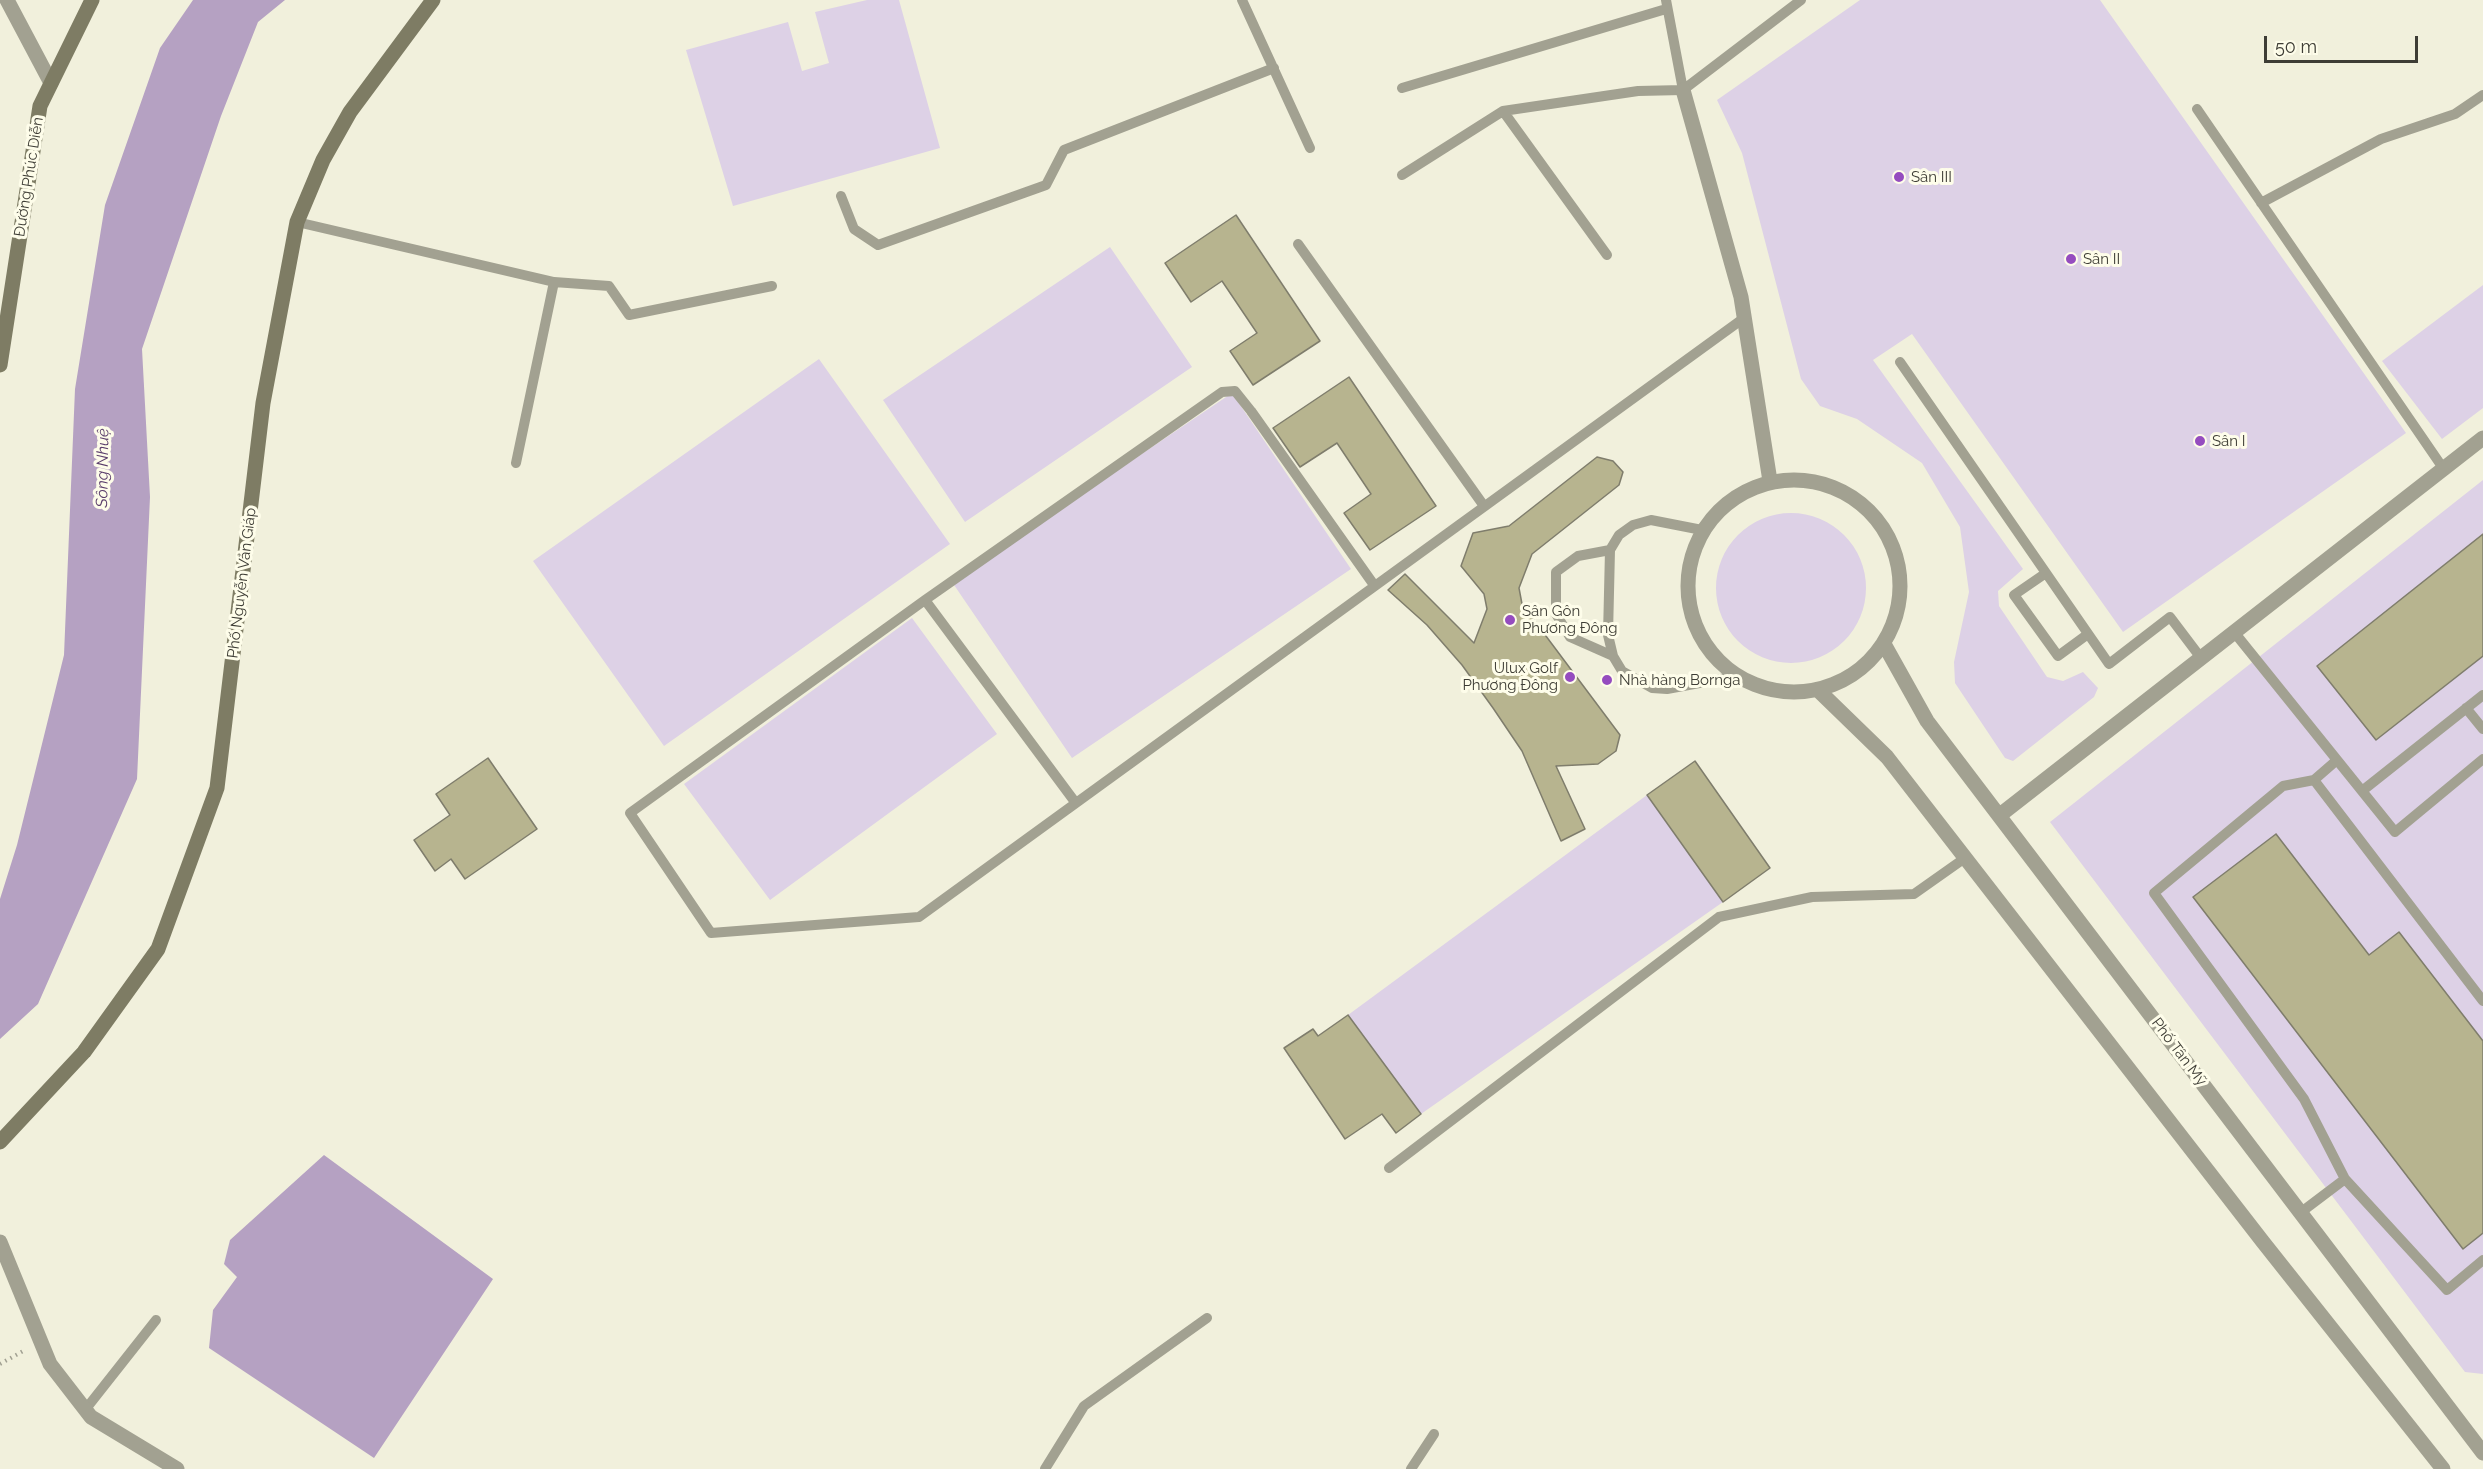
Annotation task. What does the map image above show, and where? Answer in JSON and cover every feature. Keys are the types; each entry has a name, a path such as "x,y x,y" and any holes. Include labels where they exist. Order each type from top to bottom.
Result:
{"street":[{"path":"7,0 51,83"},
{"name":"Đường Phúc Diễn","path":"0,365 40,106 92,0"},
{"name":"Phố Nguyễn Văn Giáp","path":"0,1142 84,1052 158,949 217,788 263,403 297,222 322,160 351,112 433,0"},
{"path":"1683,90 1744,318 1770,481"},
{"path":"2000,815 2483,438"},
{"path":"1806,479 1840,489 1870,510 1891,540 1901,575 1898,611 1884,644 1866,665 1849,677 1818,690 1790,693 1762,688 1737,676 1712,654 1695,625 1692,615 1687,593 1690,560 1702,530 1720,508 1743,491 1770,481 1806,479"},
{"name":"Phố Tân Mỹ","path":"1884,644 1927,721 2483,1453"},
{"path":"1818,690 1887,757 2256,1233 2443,1469"},
{"path":"0,1242 39,1342 50,1364 91,1417 177,1469"}],"lane":[{"path":"1242,0 1310,148"},
{"path":"1402,175 1503,111 1638,91 1683,90 1801,0"},
{"path":"1402,88 1666,4 1683,90"},
{"path":"841,196 854,229 878,245 1046,185 1064,150 1274,68"},
{"path":"2261,203 2381,139 2455,114 2483,95"},
{"path":"2197,109 2444,468"},
{"path":"1503,111 1607,255"},
{"path":"297,222 554,282 609,286 629,315 772,286"},
{"path":"1298,244 1484,506"},
{"path":"516,463 554,282"},
{"path":"1374,585 1251,411 1235,392 1222,392 925,600 630,813 711,933 919,917 1744,318"},
{"path":"1900,362 2109,664 2170,617 2201,658"},
{"path":"1702,530 1651,520 1633,525 1618,535 1610,550 1608,635 1613,656 1622,671 1652,688 1667,689 1737,676"},
{"path":"1610,550 1578,556 1556,572 1556,614 1570,637 1613,656"},
{"path":"2046,573 2014,596 2058,656 2088,634"},
{"path":"925,600 1075,802"},
{"path":"2234,632 2395,832 2483,759"},
{"path":"2362,791 2483,694"},
{"path":"2466,708 2483,729"},
{"path":"2337,760 2314,780 2283,786 2154,893 2304,1099 2345,1179 2447,1290 2483,1260"},
{"path":"2314,780 2483,1001"},
{"path":"1389,1168 1719,917 1812,897 1914,894 1965,858"},
{"path":"2300,1213 2345,1179"},
{"path":"1045,1469 1084,1406 1207,1318"},
{"path":"86,1410 156,1320"},
{"path":"1411,1469 1434,1434"}],"path":[{"path":"0,1364 39,1342"}],"shaded area":[{"path":"867,0 899,0 940,148 733,206 686,50 788,22 802,71 829,63 815,12"},
{"path":"1860,0 2100,0 2406,433 2123,632 1912,334 1873,360 2023,569 1998,591 1999,606 2047,677 2063,681 2083,672 2098,688 2094,697 2013,761 2005,758 1955,683 1954,662 1969,592 1960,527 1922,463 1857,419 1820,406 1801,379 1742,153 1717,100"},
{"path":"1110,247 1192,367 965,522 883,400"},
{"path":"2483,285 2483,408 2442,439 2382,361"},
{"path":"819,359 950,544 664,746 533,561"},
{"path":"1232,393 1351,569 1072,758 952,582"},
{"path":"2483,480 2483,1374 2465,1372 2050,822"},
{"path":"1791,513 1820,518 1833,525 1844,535 1854,546 1861,559 1866,588 1861,617 1854,630 1844,641 1833,651 1820,658 1791,663 1762,658 1749,651 1738,641 1728,630 1721,617 1716,588 1721,559 1728,546 1738,535 1749,525 1762,518"},
{"path":"912,618 997,734 770,900 684,784"},
{"path":"1647,795 1723,902 1421,1114 1348,1015"}],"water":[{"name":"Sông Nhuệ","path":"193,0 285,0 258,22 221,116 142,349 150,497 137,779 38,1004 0,1039 0,899 17,845 64,655 75,389 105,205 160,48"},
{"path":"324,1155 493,1279 374,1458 209,1348 213,1310 237,1277 224,1264 230,1240"}],"building":[{"path":"1236,215 1320,341 1253,385 1230,351 1257,333 1222,281 1191,302 1165,263"},
{"path":"1349,377 1436,506 1370,550 1344,513 1371,494 1337,443 1300,467 1273,428"},
{"name":"Sân Gôn Phương Đông","path":"1597,457 1613,461 1623,472 1619,485 1532,554 1519,588 1522,604 1620,735 1616,751 1598,764 1556,766 1585,829 1561,841 1522,751 1493,708 1462,665 1427,625 1388,590 1405,574 1474,643 1487,609 1484,594 1461,566 1473,533 1509,526"},
{"path":"2483,534 2483,656 2376,740 2317,666"},
{"path":"488,758 537,829 465,879 451,859 435,871 414,840 450,815 436,794"},
{"path":"1695,761 1770,868 1723,902 1647,795"},
{"path":"2276,834 2369,955 2399,932 2483,1041 2483,1233 2463,1249 2193,897"},
{"path":"1348,1015 1421,1114 1396,1133 1382,1114 1345,1139 1284,1048 1313,1029 1318,1036"}],"place":[{"name":"Sân III","path":"1899,177"},
{"name":"Sân II","path":"2071,259"},
{"name":"Sân I","path":"2200,441"},
{"name":"Sân Gôn Phương Đông","path":"1510,620"},
{"name":"Ulux Golf Phương Đông","path":"1570,677"},
{"name":"Nhà hàng Bornga","path":"1607,680"}]}
